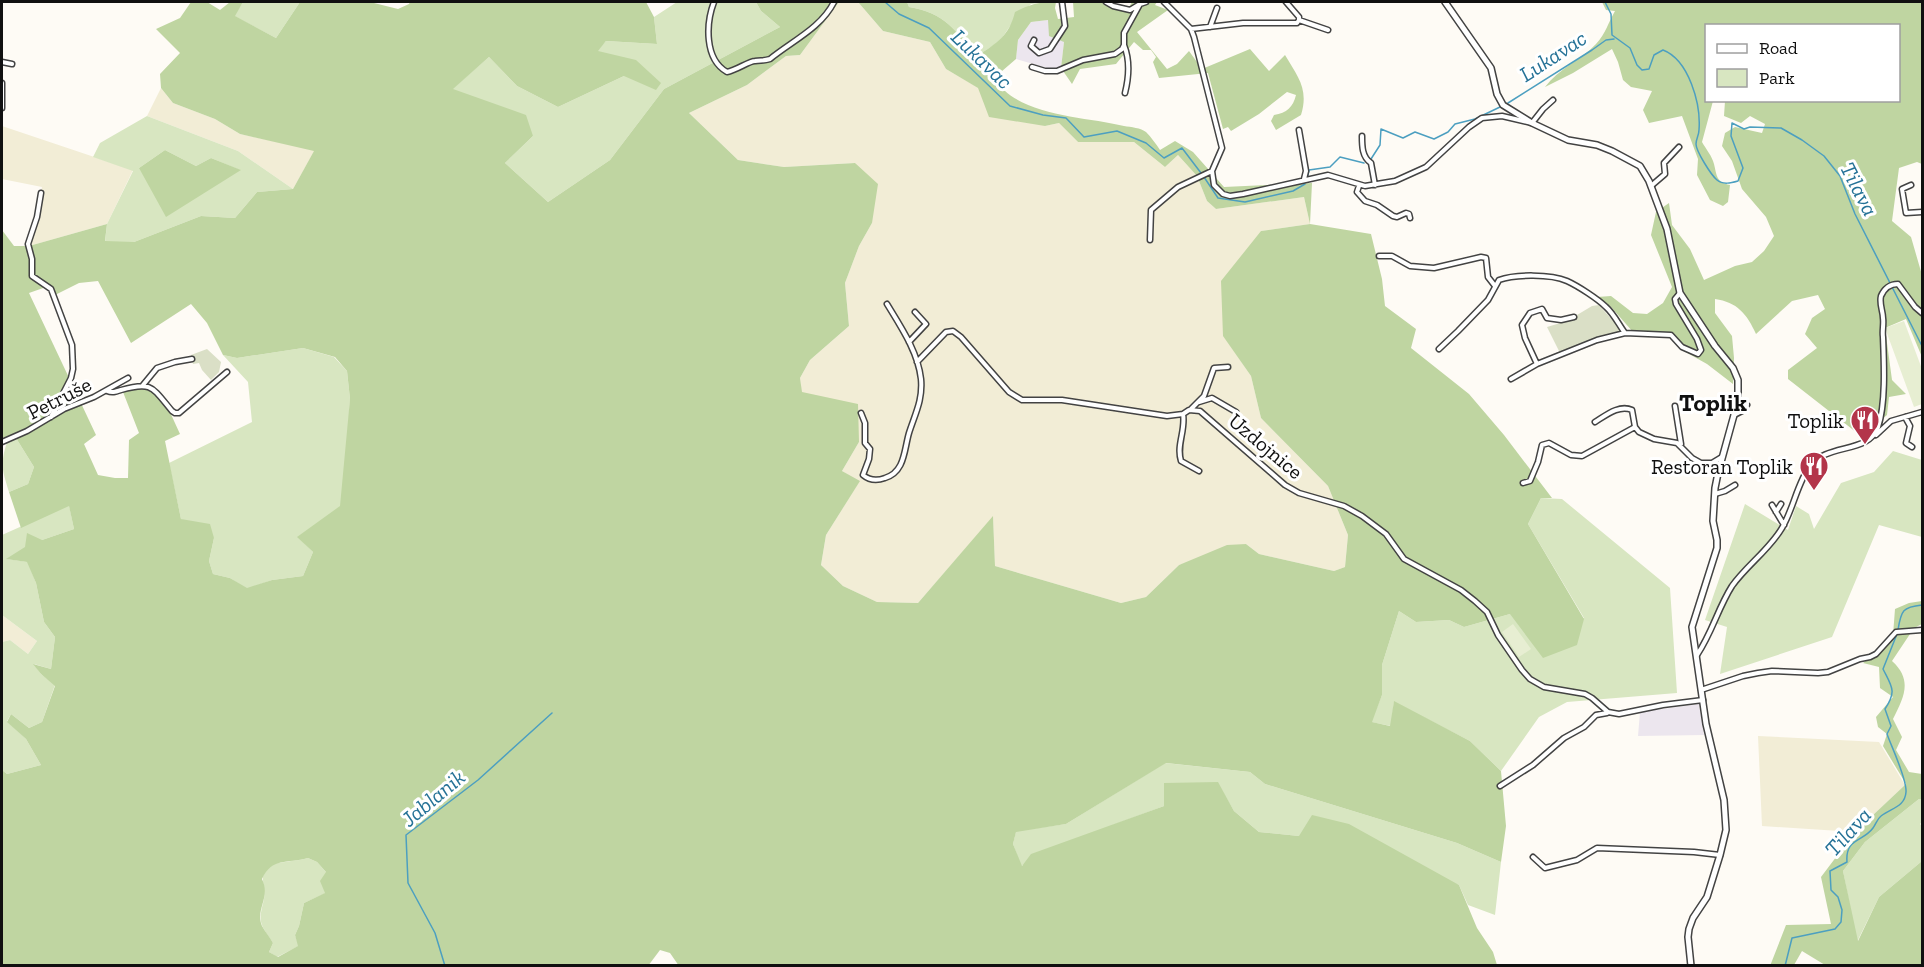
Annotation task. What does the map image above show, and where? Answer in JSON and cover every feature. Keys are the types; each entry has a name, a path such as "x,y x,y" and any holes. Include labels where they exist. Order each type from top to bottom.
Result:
{"street":[{"path":"714,2 710,16 709,42 713,58 727,72 738,70 755,60 762,62 770,59 816,25 834,2"},
{"path":"1034,40 1030,46 1039,53 1050,49 1065,26 1062,2"},
{"path":"1106,2 1130,10 1146,2"},
{"path":"1164,2 1191,29 1221,140 1222,148 1212,171 1214,185 1223,194 1243,194 1328,175 1359,186 1395,181 1426,167 1482,118 1502,116 1532,123"},
{"path":"1286,2 1299,20 1328,30"},
{"path":"1445,2 1491,68 1499,99 1503,105 1532,123 1568,140 1597,145 1640,166 1651,186 1668,229 1680,293 1715,346 1733,368 1738,380 1734,415 1722,457 1715,494 1713,521 1717,548 1692,627 1706,724 1727,816 1720,855 1707,897 1693,918 1689,929 1688,944 1691,966"},
{"path":"1125,93 1129,78 1124,33 1140,4"},
{"path":"1210,27 1217,8"},
{"path":"1191,29 1243,23 1293,24 1299,20"},
{"path":"1032,67 1045,71 1057,71 1083,60 1115,54 1124,45"},
{"path":"2,62 12,64"},
{"path":"2,83 2,108"},
{"path":"1532,123 1542,109 1553,100"},
{"path":"1299,130 1306,171 1304,180"},
{"path":"1362,136 1363,150 1367,160 1371,163 1375,185"},
{"path":"1651,186 1665,174 1664,163 1679,147"},
{"path":"1150,240 1151,210 1178,187 1212,171"},
{"path":"1911,185 1902,189 1906,213 1923,212"},
{"path":"1359,186 1357,192 1365,201 1377,205 1393,216 1397,217 1406,213 1410,218"},
{"path":"41,193 39,209 28,244 32,260 32,276 51,289 72,345 71,378 51,417"},
{"path":"1380,256 1392,256 1410,266 1434,268 1481,257 1486,258 1488,277 1495,286"},
{"path":"1439,349 1488,300 1499,280 1509,277 1530,276 1568,281 1606,306 1625,333"},
{"path":"1873,437 1878,430 1882,403 1883,318 1880,299 1890,285 1898,284 1915,307 1923,313"},
{"path":"1511,379 1537,364 1597,340 1625,333 1671,335 1682,347 1698,354 1700,352 1697,339 1676,304 1680,293"},
{"path":"861,413 865,423 865,443 870,449 863,475 866,478 878,480 893,475 899,470 903,460 909,432 921,400 921,376 909,342 887,304"},
{"path":"1537,364 1525,338 1522,324 1530,313 1542,309 1547,318 1561,320 1574,317"},
{"path":"909,342 926,324 915,312"},
{"path":"917,362 946,332 953,331 961,337 1009,392 1022,400 1062,400 1167,416 1183,414 1199,402 1204,396 1214,368 1228,367"},
{"path":"142,385 157,368 192,359"},
{"path":"107,391 117,392 142,385 151,387 172,411 179,413 227,372"},
{"name":"Petruše","path":"2,442 107,391 128,378"},
{"path":"1199,402 1212,398 1236,412"},
{"path":"1734,415 1744,410 1747,405"},
{"path":"1675,406 1681,445"},
{"path":"1595,423 1612,411 1628,408 1632,410 1635,428 1639,432 1654,439 1681,445 1692,458 1701,463 1712,463 1722,457"},
{"name":"Uzdojnice","path":"1189,410 1204,414 1285,485 1299,493 1344,506 1362,516 1386,534 1404,559 1461,590 1475,601 1487,612 1508,651 1530,679 1550,689 1585,694 1608,712"},
{"path":"1695,657 1732,587 1776,538 1784,525 1810,465 1824,455 1866,443 1891,421 1923,412"},
{"path":"1183,414 1185,423 1179,456 1181,461 1199,471"},
{"path":"1905,417 1910,426 1906,443 1912,447"},
{"path":"1523,483 1530,481 1542,444 1549,443 1571,455 1582,456 1635,428"},
{"path":"1715,494 1735,485"},
{"path":"1776,512 1780,504"},
{"path":"1772,505 1784,525"},
{"path":"1701,690 1743,676 1772,671 1828,672 1876,654 1899,632 1923,630"},
{"path":"1500,786 1533,765 1564,738 1584,727 1596,715 1608,712 1619,714 1703,700"},
{"path":"1533,857 1545,868 1577,860 1596,848 1720,855"}],"shaded area":[{"path":"839,2 858,2 883,31 930,42 946,69 1045,126 1059,123 1078,142 1134,142 1165,167 1178,155 1197,176 1207,201 1216,209 1304,197 1310,224 1261,231 1223,335 1251,376 1261,418 1328,486 1348,535 1345,567 1334,571 1259,554 1246,544 1179,565 1146,597 1121,603 995,566 993,517 918,603 877,602 843,586 821,565 826,535 859,482 842,471 859,442 801,392 800,378 810,360 849,326 845,283 859,246 872,223 855,163 784,167 738,160 689,113 747,85 786,56 800,55"},
{"path":"1048,20 1064,42 1061,68 1064,73 1016,59 1018,40 1031,22"},
{"path":"161,88 173,103 215,119 240,134 315,150 293,189 238,151 147,116"},
{"path":"2,126 133,170 107,224 29,246 42,187 2,179"},
{"path":"2,615 37,641 28,654 10,640 2,642"},
{"path":"1699,704 1704,735 1638,736 1640,712"},
{"path":"1758,736 1879,742 1905,785 1855,832 1762,826"}],"green space":[{"path":"191,2 207,2 220,10 230,2 243,2 235,16 276,38 300,2 370,2 398,9 410,2 646,2 654,17 657,44 606,41 598,51 636,60 661,83 656,90 624,76 558,107 517,86 489,57 453,89 526,115 533,136 505,163 548,202 610,160 664,89 780,27 761,11 756,2 839,2 800,55 786,56 747,85 689,113 738,160 784,167 855,163 878,184 872,223 859,246 845,283 849,326 810,360 800,378 802,392 858,404 859,442 842,471 860,481 826,535 821,565 843,586 877,602 918,603 993,516 995,566 1121,603 1146,597 1179,565 1227,545 1246,544 1259,554 1334,571 1345,567 1348,535 1328,486 1261,418 1251,376 1223,336 1221,281 1261,231 1310,224 1371,234 1382,279 1385,306 1416,329 1411,348 1469,394 1552,498 1541,498 1528,524 1584,619 1577,645 1543,658 1510,614 1464,627 1449,620 1416,622 1399,611 1382,665 1382,695 1372,722 1390,726 1394,701 1470,741 1501,771 1506,826 1501,862 1457,843 1265,784 1250,772 1166,763 1066,824 1016,832 1013,844 1022,866 1031,854 1164,806 1164,783 1218,782 1234,811 1259,832 1299,836 1312,815 1349,824 1459,885 1477,928 1493,952 1497,965 679,966 670,953 660,950 648,966 2,965 2,770 7,774 41,765 26,739 7,722 11,714 29,728 42,722 55,686 33,664 51,669 55,637 44,622 36,583 27,562 6,559 25,547 27,533 42,540 74,529 69,506 21,528 9,492 28,484 34,467 16,438 7,442 2,436 2,230 14,246 29,246 107,224 105,241 134,242 201,216 235,218 257,192 293,189 314,151 240,134 215,119 173,103 161,88 160,74 180,53 156,29 180,18","holes":["98,281 131,343 191,304 207,323 223,355 237,358 303,348 335,357 347,371 350,399 340,506 297,537 313,552 303,576 272,580 247,588 230,578 213,574 209,561 214,538 210,524 181,519 165,441 180,434 169,410 149,387 139,387 123,392 139,433 129,440 128,478 98,475 84,444 96,435 29,293 46,287 55,295 79,283","308,858 317,862 326,872 320,881 325,893 304,903 295,935 298,946 278,957 269,952 273,943 260,920 265,892 262,879 270,867 275,864"]},
{"path":"243,2 300,2 276,38 234,16"},
{"path":"677,2 756,2 761,11 780,27 664,89 610,160 548,202 505,163 533,136 452,89 489,57 517,86 558,107 624,76 597,51 606,41 657,44 654,17"},
{"path":"858,2 907,2 909,7 941,18 977,56 1006,33 1015,12 1035,4 1056,2 1058,19 1074,17 1073,2 1104,2 1109,7 1127,11 1132,2 1157,2 1155,5 1168,10 1137,32 1167,69 1177,64 1189,51 1202,69 1250,49 1269,71 1285,55 1303,90 1301,115 1276,130 1271,121 1274,115 1289,109 1296,95 1287,92 1259,114 1231,131 1228,127 1223,129 1208,73 1159,78 1153,62 1156,57 1151,50 1143,50 1134,42 1116,64 1080,69 1072,84 1061,68 1064,42 1049,36 1048,20 1031,22 1018,40 1016,59 994,78 1005,91 1035,108 1136,128 1146,132 1160,150 1175,141 1193,152 1224,187 1312,183 1310,224 1304,197 1216,209 1207,201 1197,176 1178,155 1165,167 1134,142 1078,142 1059,123 1045,126 989,117 978,88 946,69 930,42 883,31"},
{"path":"907,2 1047,2 1031,4 1012,23 1000,41 977,56 941,18 909,7"},
{"path":"1602,2 1922,2 1922,164 1917,162 1899,168 1892,221 1911,237 1922,275 1922,357 1906,319 1885,328 1892,380 1906,394 1889,397 1887,415 1861,436 1788,379 1788,370 1817,348 1805,334 1812,318 1825,309 1818,295 1792,301 1756,334 1740,310 1729,303 1715,299 1715,313 1732,336 1733,384 1707,364 1680,349 1672,334 1633,332 1611,307 1597,297 1611,296 1633,313 1647,314 1663,303 1672,287 1651,235 1656,212 1669,203 1672,225 1690,249 1704,280 1735,266 1752,262 1764,251 1774,236 1766,217 1742,189 1732,161 1722,146 1725,133 1735,127 1762,133 1765,124 1750,116 1741,123 1724,116 1725,102 1900,102 1900,24 1705,24 1705,102 1713,102 1702,142 1712,158 1718,178 1730,185 1728,202 1723,206 1710,200 1697,175 1698,159 1682,116 1649,123 1643,110 1652,91 1631,87 1623,80 1612,49 1545,87 1556,75 1596,44 1615,11 1606,10"},
{"path":"147,116 238,151 293,189 257,192 235,218 201,216 134,242 105,242 107,224 133,171 93,157 100,143","holes":["165,150 196,166 211,158 240,170 139,168"]},
{"path":"165,150 196,166 211,158 241,170 166,217 139,168"},
{"path":"1599,305 1622,331 1560,353 1547,327 1567,321 1592,306"},
{"path":"1904,321 1922,369 1922,404 1914,407 1885,328"},
{"path":"303,348 334,357 347,371 350,399 344,505 298,537 313,552 303,576 272,580 247,589 230,578 213,574 209,561 214,538 181,519 169,463 252,422 248,382 223,355 237,358"},
{"path":"207,349 221,362 219,372 211,380 199,363 193,364 191,355"},
{"path":"16,438 34,467 28,484 9,492 3,472 3,456 7,442"},
{"path":"1893,451 1922,460 1922,537 1879,525 1832,637 1720,674 1727,627 1705,620 1745,504 1788,530 1796,506 1809,514 1814,529 1841,483 1874,472"},
{"path":"1541,498 1562,499 1670,588 1677,693 1567,702 1539,717 1501,771 1470,741 1394,702 1391,726 1371,722 1382,695 1382,665 1399,611 1416,622 1449,620 1464,627 1510,614 1584,618 1528,524"},
{"path":"69,505 74,529 42,540 7,559 28,562 36,583 44,622 55,637 51,669 34,664 41,674 55,685 42,722 29,728 11,714 7,721 26,739 41,765 7,774 2,770 2,642 10,640 28,654 37,641 2,615 2,535"},
{"path":"1922,601 1922,624 1914,628 1892,661 1903,675 1904,682 1903,696 1893,719 1902,737 1896,750 1909,772 1922,774 1922,799 1919,799 1865,842 1843,871 1858,941 1879,897 1922,861 1922,965 1825,965 1802,951 1794,965 1770,966 1786,925 1831,924 1821,877 1855,832 1906,784 1883,746 1887,734 1878,727 1876,717 1893,697 1880,688 1879,667 1863,663 1893,635 1895,609"},
{"path":"1513,624 1531,649 1519,657 1502,632"},
{"path":"1165,763 1250,772 1265,784 1457,843 1501,862 1495,915 1468,905 1459,885 1299,836 1259,832 1234,811 1217,782 1021,866 1013,844 1016,831 1066,824"},
{"path":"1919,799 1922,799 1922,822 1920,824 1922,826 1922,861 1879,897 1857,942 1843,871 1865,842"},
{"path":"308,858 317,862 326,872 326,893 304,903 295,935 299,946 277,957 269,952 273,943 261,922 264,872 274,864"}],"waterway":[{"name":"Lukavac","path":"885,2 899,14 929,28 1010,106 1043,115 1066,118 1084,137 1117,131 1146,143 1164,158 1182,148 1201,173"},
{"name":"Tilava","path":"1605,2 1611,14 1612,35 1630,48 1637,65 1642,70 1649,69 1654,55 1663,50 1680,63 1692,84 1698,108 1697,147 1704,163 1719,182 1738,181 1743,168 1731,136 1732,123 1744,129 1750,127 1781,128 1824,156 1840,176 1855,214 1922,346"},
{"name":"Lukavac","path":"1508,103 1606,40 1614,39"},
{"name":"Lukavac","path":"1371,159 1380,145 1381,129 1403,138 1415,132 1434,139 1448,132 1455,124 1475,119 1500,107"},
{"name":"Lukavac","path":"1308,175 1309,170 1330,167 1340,157 1364,163"},
{"name":"Lukavac","path":"1204,177 1218,198 1245,202 1293,191 1305,184"},
{"name":"Tilava","path":"1898,630 1904,611 1922,605"},
{"name":"Tilava","path":"1785,966 1792,938 1835,929 1841,922 1842,910 1838,897 1831,890 1830,871 1847,862 1847,854 1852,844 1869,832 1880,817 1900,804 1905,797 1906,786 1887,734 1891,726 1885,709 1891,698 1892,689 1883,669 1897,634"},
{"name":"Jablanik","path":"445,966 435,933 408,883 406,835 478,780 552,713"}],"place":[{"name":"Toplik","path":"1865,446"},
{"name":"Restoran Toplik","path":"1814,492"}],"district":[{"name":"Toplik","path":"1713,402"}]}
